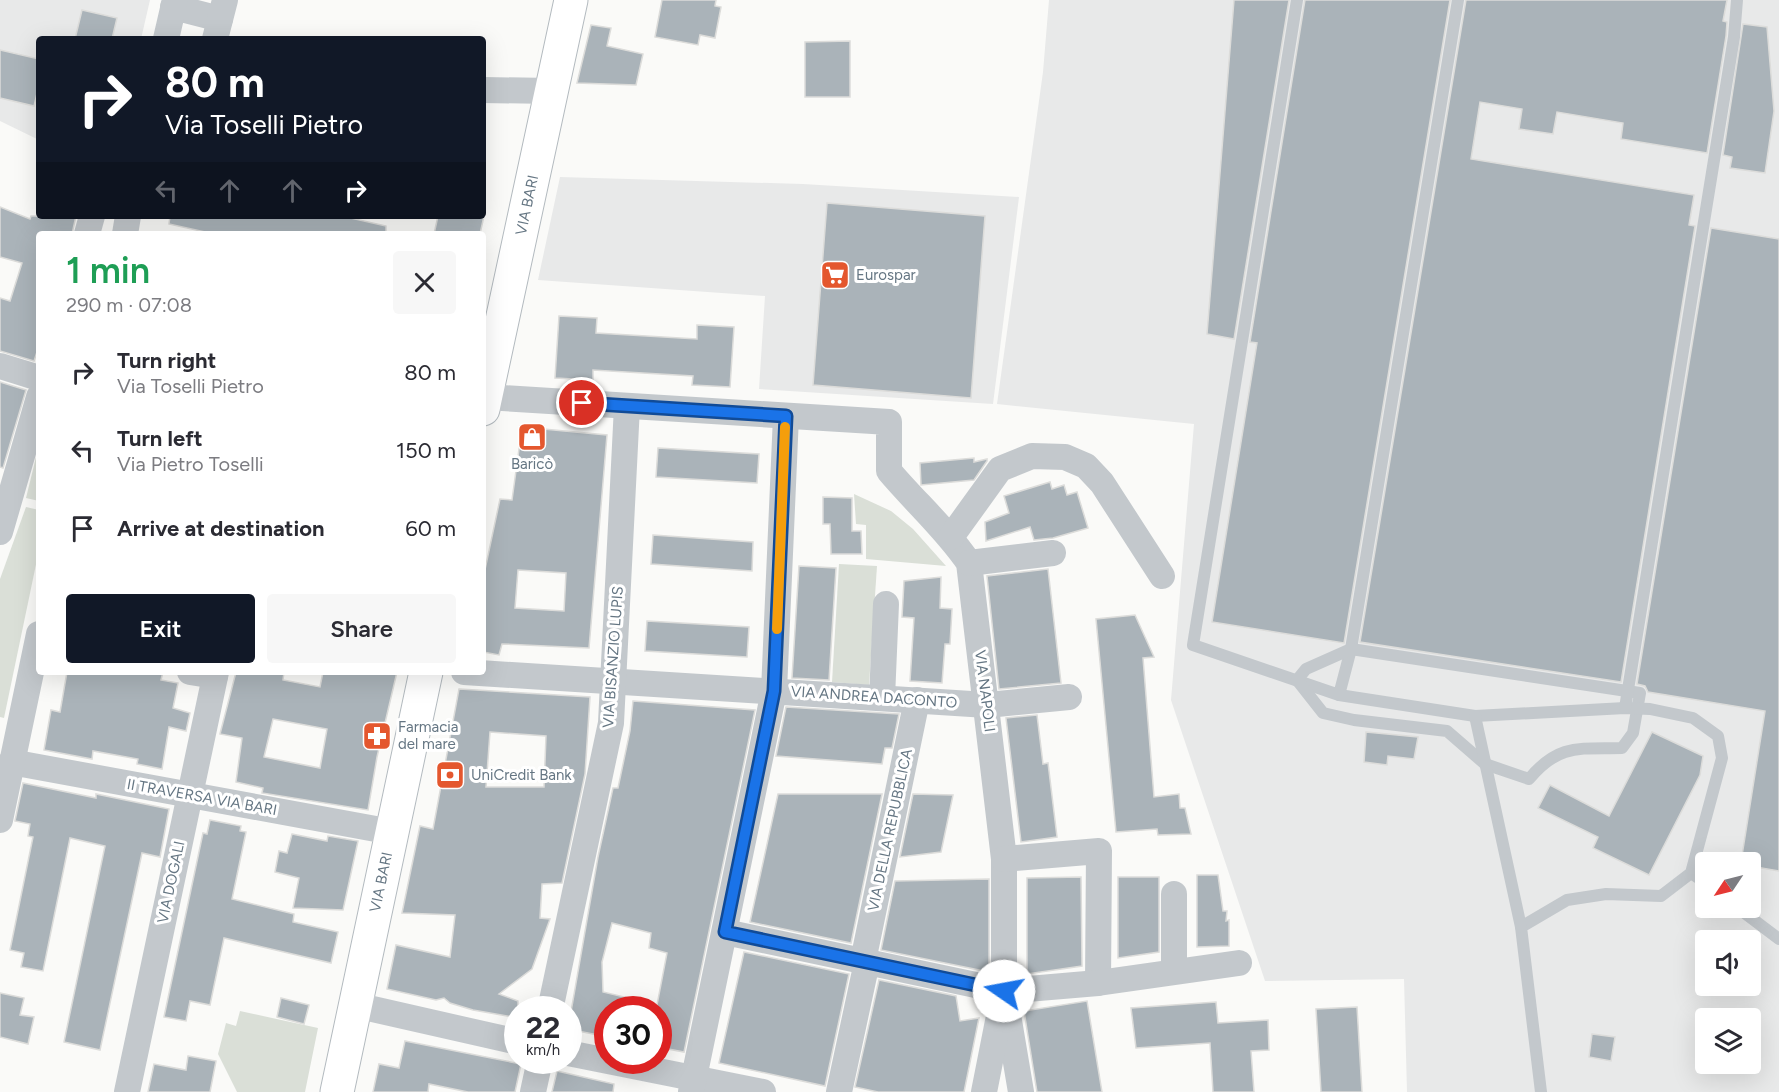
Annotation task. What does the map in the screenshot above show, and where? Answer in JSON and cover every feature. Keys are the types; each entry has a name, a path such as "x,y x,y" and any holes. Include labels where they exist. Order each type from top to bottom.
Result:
{"main road":[{"name":"VIA BARI","path":"486,382 493,308 552,90 571,0"},
{"name":"VIA BARI","path":"338,1092 425,675"}],"street":[{"path":"167,36 174,4 220,19"},
{"path":"486,90 552,90"},
{"path":"0,366 36,377"},
{"name":"VIA NAPOLI","path":"486,393 627,406 889,422 889,471 916,503 951,537 969,563 1004,859 1004,991 1021,1092"},
{"name":"VIA BISANZIO LUPIS","path":"553,996 611,723 627,406"},
{"path":"0,532 36,407"},
{"path":"693,1085 774,691 786,416"},
{"path":"951,537 1000,469 1032,456 1065,457 1086,466 1102,483 1162,576"},
{"path":"969,563 1053,553"},
{"path":"882,698 886,604"},
{"path":"0,820 9,744 36,649"},
{"name":"VIA ANDREA DACONTO","path":"486,673 987,705 1069,696"},
{"name":"VIA DOGALI","path":"128,1092 215,675"},
{"name":"VIA DELLA REPUBBLICA","path":"839,1092 916,700"},
{"name":"II TRAVERSA VIA BARI","path":"9,744 189,794 392,832"},
{"path":"1004,859 1099,851 1098,983"},
{"path":"1174,894 1174,971"},
{"path":"725,932 1004,991 1098,983 1239,963"},
{"path":"984,1092 1004,991"},
{"path":"355,1005 504,1039"},
{"path":"582,1057 693,1085 763,1092"},
{"path":"533,1092 537,1074"}],"lane":[{"path":"1297,0 1193,645 1339,695 1475,716 1631,708 1694,718 1718,736 1722,758 1691,873 1661,896 1606,894 1567,900 1521,927"},
{"path":"1339,695 1351,650 1458,0"},
{"path":"1297,680 1323,713 1353,720 1447,731 1485,764 1529,779 1541,765 1567,749 1622,748 1634,733 1627,691 1732,49 1737,0"},
{"path":"1297,680 1306,669 1351,650 1627,691"},
{"path":"1475,716 1521,927 1541,1092"},
{"path":"1691,873 1695,876"},
{"path":"1751,918 1779,939"}],"shaded area":[{"path":"0,0 150,0 142,36 36,36 36,139 0,121"},
{"path":"1049,0 1779,0 1779,1092 1407,1092 1404,979 1265,981 1171,700 1194,424 997,404 1043,72"},
{"path":"560,177 803,184 1019,197 993,404 759,389 765,296 538,280"},
{"path":"36,457 36,500 26,498"},
{"path":"854,494 891,511 913,529 946,566 866,559 866,525 856,524"},
{"path":"26,507 36,509 36,564 4,718 0,717 0,579"},
{"path":"839,564 877,566 869,685 832,682"},
{"path":"240,1011 318,1028 305,1092 237,1092 218,1054 226,1023 236,1026"}],"building":[{"path":"662,0 716,0 715,6 721,7 715,38 700,35 698,45 655,37"},
{"path":"1234,0 1289,0 1234,339 1207,334"},
{"path":"1305,0 1450,0 1344,643 1212,622 1257,343 1250,342"},
{"path":"1466,0 1727,0 1723,21 1727,22 1726,36 1707,153 1621,139 1623,123 1557,112 1553,134 1519,129 1522,109 1480,102 1471,159 1694,195 1689,225 1695,226 1621,682 1360,642"},
{"path":"82,10 117,18 113,36 76,36"},
{"path":"1743,24 1767,27 1774,111 1765,173 1730,168 1732,157 1723,155"},
{"path":"591,25 611,28 607,46 643,54 636,85 577,83"},
{"path":"850,41 850,97 805,97 805,42"},
{"path":"0,50 36,58 34,106 0,98"},
{"path":"827,203 985,216 971,398 813,385"},
{"path":"0,207 30,219 31,216 36,216 36,219 75,219 73,231 36,231 36,355 34,361 0,351 0,298 10,301 22,263 0,257"},
{"path":"170,219 355,219 386,226 386,231 200,231 169,224"},
{"path":"437,219 483,219 481,231 435,231"},
{"path":"1711,228 1779,239 1779,871 1761,868 1761,852 1743,852 1765,711 1648,692 1645,686 1637,684"},
{"path":"559,316 597,318 596,333 697,339 697,325 734,327 730,387 692,385 693,376 593,370 593,380 555,378"},
{"path":"0,382 26,390 3,468 0,467"},
{"path":"522,427 607,435 589,648 502,644 499,655 486,653 486,565 500,499 512,500","holes":["518,570 566,573 564,611 515,608"]},
{"path":"658,448 759,454 757,483 656,477"},
{"path":"974,458 974,462 987,459 987,461 974,480 921,485 920,463"},
{"path":"1050,482 1052,489 1064,485 1067,495 1077,492 1088,528 1053,538 1034,540 1030,527 986,541 985,522 1009,513 1004,496"},
{"path":"823,497 852,498 852,531 861,531 862,554 831,554 830,524 823,524"},
{"path":"653,535 753,542 752,571 651,564"},
{"path":"799,566 836,568 829,680 792,678"},
{"path":"1048,569 1061,683 999,689 987,576"},
{"path":"941,577 940,608 952,609 950,644 945,644 942,683 910,681 914,618 902,617 904,581"},
{"path":"1135,615 1154,657 1143,658 1154,797 1179,794 1180,808 1185,808 1191,834 1158,835 1157,829 1116,832 1096,619"},
{"path":"647,621 749,627 747,657 645,651"},
{"path":"66,675 162,675 161,680 178,683 173,708 190,713 186,731 169,727 162,769 137,764 138,759 93,751 92,759 44,750 51,710 60,712"},
{"path":"235,675 284,675 283,680 320,687 322,675 396,675 377,757 368,810 262,793 263,788 236,782 242,738 220,734","holes":["273,719 327,729 320,768 264,757"]},
{"path":"459,689 590,697 585,774 562,883 542,884 540,918 550,919 532,969 499,994 504,996 504,1016 473,1010 450,1003 444,998 436,1000 387,989 396,945 450,957 455,915 402,913 420,826 433,829","holes":["490,732 546,736 544,787 486,787"]},
{"path":"633,701 755,710 684,1052 672,1050 672,996 659,996 667,953 649,948 651,933 612,923 602,962 603,992 620,996 594,996 594,1034 582,1032 582,996 574,996 598,857 613,788 618,788 630,731"},
{"path":"786,707 899,714 892,748 885,748 882,764 776,756"},
{"path":"1037,715 1043,764 1048,763 1057,837 1021,842 1006,718"},
{"path":"1366,732 1418,737 1414,759 1388,756 1387,765 1364,762"},
{"path":"1652,732 1703,756 1700,775 1649,875 1593,848 1598,837 1538,808 1550,785 1609,816"},
{"path":"23,783 96,798 96,794 169,809 160,857 142,853 100,1050 64,1042 105,846 70,838 43,971 21,967 24,953 10,950 33,837 28,836 30,824 15,821"},
{"path":"778,794 882,794 851,943 750,922"},
{"path":"913,794 953,795 941,852 900,857"},
{"path":"210,820 241,826 240,831 246,832 232,899 294,914 293,922 338,932 331,963 224,938 210,1005 190,1001 186,1021 164,1017 203,833 207,834"},
{"path":"292,834 327,841 328,836 358,841 343,910 293,908 299,878 275,872 279,851 287,853"},
{"path":"1197,875 1218,875 1223,911 1227,911 1226,921 1229,920 1229,946 1197,947"},
{"path":"1081,877 1082,966 1027,974 1027,878"},
{"path":"1118,877 1159,877 1159,952 1118,958"},
{"path":"989,879 989,972 881,950 895,881"},
{"path":"744,952 849,974 825,1086 719,1063"},
{"path":"879,980 956,996 960,1021 979,1018 964,1092 878,1092 855,1087"},
{"path":"0,993 24,998 20,1015 34,1017 28,1044 0,1037"},
{"path":"281,998 309,1005 304,1024 277,1017"},
{"path":"1087,1001 1102,1092 1037,1092 1024,1011"},
{"path":"1216,1002 1218,1023 1268,1020 1269,1050 1251,1051 1254,1092 1213,1092 1210,1043 1136,1048 1131,1008"},
{"path":"1357,1007 1362,1092 1321,1092 1316,1009"},
{"path":"1592,1034 1615,1037 1611,1061 1589,1057"},
{"path":"405,1041 504,1061 504,1074 519,1074 515,1092 468,1092 429,1084 428,1092 373,1092 379,1064 399,1068"},
{"path":"188,1056 216,1061 210,1092 148,1092 154,1064 186,1070"},
{"path":"556,1074 570,1074 614,1084 613,1092 552,1092"}],"slow traffic":[{"path":"777,629 785,427"}],"place":[{"name":"Eurospar","path":"835,275"},
{"name":"Baricò","path":"532,437"},
{"name":"Farmacia del mare","path":"377,736"},
{"name":"UniCredit Bank","path":"450,775"}],"route":[{"path":"582,403 786,416 774,691 725,932 1004,991"}]}
